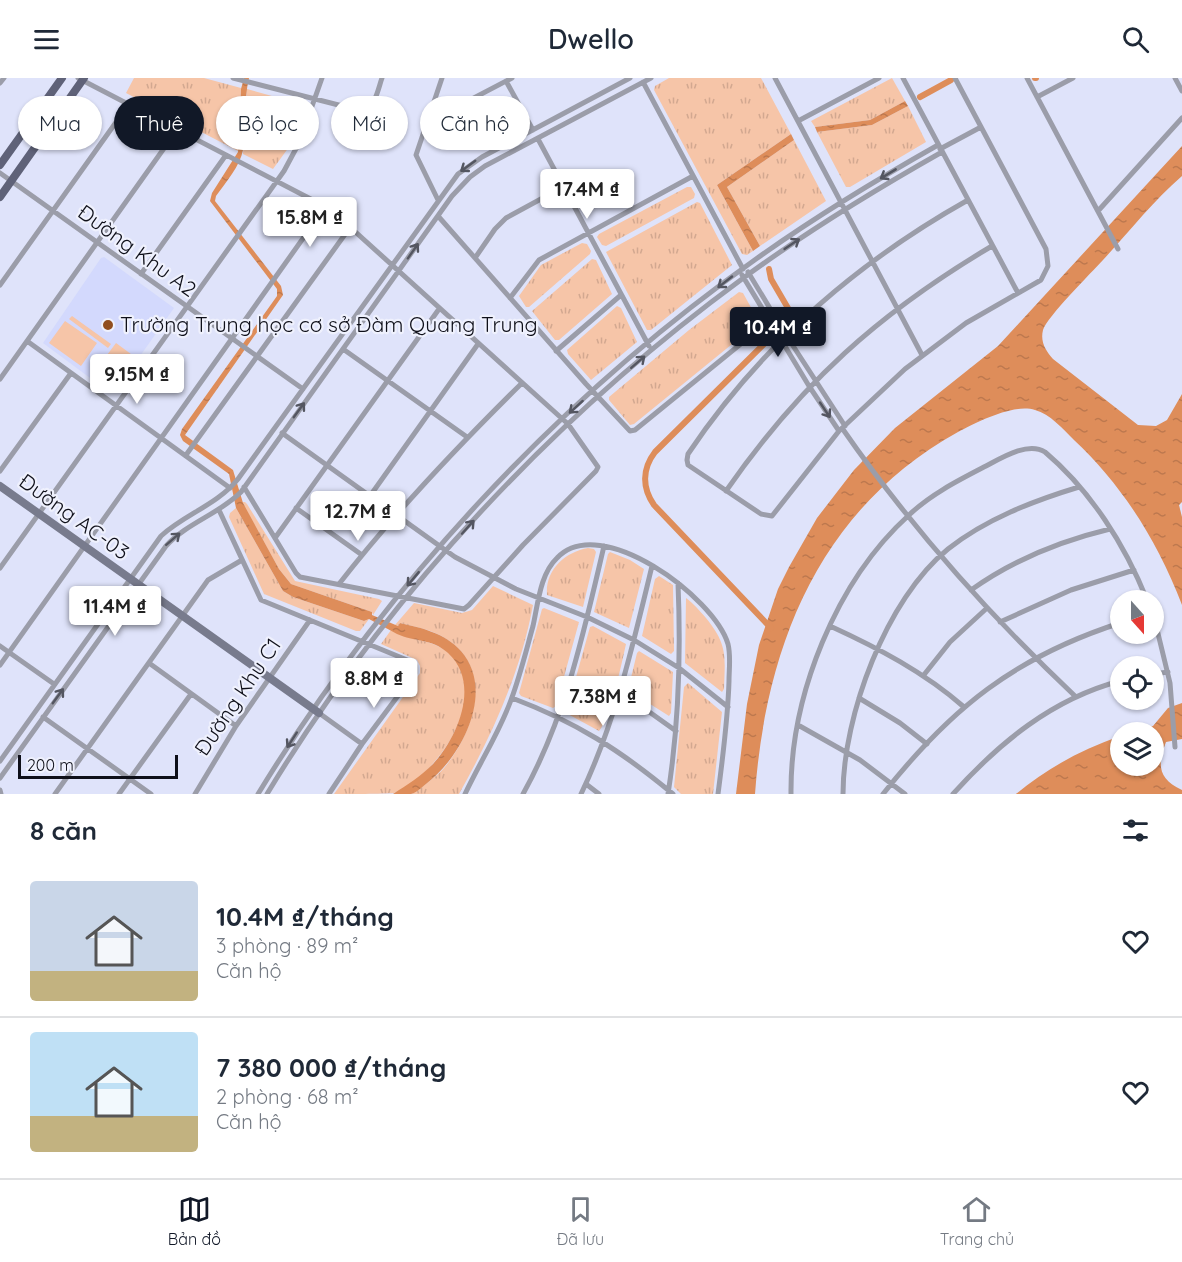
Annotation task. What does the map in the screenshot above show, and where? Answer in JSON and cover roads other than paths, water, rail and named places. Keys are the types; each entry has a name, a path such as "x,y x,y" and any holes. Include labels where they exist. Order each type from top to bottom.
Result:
{"main road":[{"path":"0,165 62,78"},
{"path":"0,197 81,79"}],"street":[{"path":"0,83 4,78"},
{"path":"233,78 302,96"},
{"path":"260,85 262,78"},
{"path":"315,96 322,78"},
{"path":"319,100 360,111 367,110 372,105 382,78"},
{"path":"436,96 442,78"},
{"path":"0,761 155,543 183,518 215,501 238,479 451,181 465,168 630,78"},
{"path":"0,778 171,540 219,510 243,489 452,196 470,177 485,166 651,78"},
{"path":"775,78 922,355"},
{"path":"798,121 879,78"},
{"path":"903,78 1018,293"},
{"path":"955,78 1048,256 1048,269 1042,279 973,319 922,355 887,384 842,428 772,516 761,514 691,467 687,457 730,398 786,335 825,299 873,261 921,228 968,200"},
{"path":"1027,78 1118,249"},
{"path":"1037,97 1073,78"},
{"path":"1175,78 1182,91"},
{"path":"81,79 114,96"},
{"path":"478,96 509,80 533,130"},
{"path":"643,82 742,269 743,278 809,386 887,490 941,556 987,609 1076,697"},
{"path":"1098,211 1182,118"},
{"path":"0,285 114,125"},
{"path":"258,794 363,641 397,597 496,486 562,419 647,344 742,269 842,202 981,127"},
{"path":"537,139 651,350"},
{"path":"420,142 416,155 438,200"},
{"path":"204,144 326,206 351,226 392,263 398,272 568,424 597,462 597,469 465,608 397,597 298,576 243,489"},
{"path":"267,794 316,711 407,597 510,481 568,424 651,350 749,273 940,148"},
{"path":"0,378 163,150"},
{"path":"0,568 277,182 296,150"},
{"path":"141,274 228,156"},
{"name":"Đường Khu A2","path":"0,173 303,389"},
{"path":"510,298 537,261 693,177"},
{"path":"475,258 495,229 506,218 563,187"},
{"path":"0,665 326,206"},
{"path":"438,216 628,430 634,431 769,321"},
{"path":"186,455 351,226"},
{"path":"726,491 770,432 809,386 859,339 897,308 941,277 992,246"},
{"path":"742,269 749,273 842,428"},
{"path":"556,351 621,295"},
{"path":"275,538 439,309"},
{"path":"27,341 230,488"},
{"path":"369,496 478,344"},
{"path":"343,349 467,437"},
{"path":"0,471 71,373"},
{"path":"339,584 396,515 467,437 522,383"},
{"path":"282,434 446,551 493,578 539,599 587,616 634,640 679,668 728,707"},
{"path":"791,794 793,753 798,725 812,672 830,626 864,567 882,542 928,499 961,479 1002,458 1029,448 1039,448 1079,487 1110,529 1134,570 1143,590"},
{"name":"Đường AC-03","path":"0,486 362,744"},
{"path":"843,794 846,751 859,698 878,648 910,592 941,556 967,536 1006,514 1079,487"},
{"path":"296,508 362,555"},
{"path":"219,510 261,600 412,662 416,669 329,794"},
{"path":"971,590 1035,553 1110,529"},
{"path":"465,794 491,748 512,698 547,572 558,556 582,544 604,546 652,566 678,583 708,613 724,635 729,656 728,707 718,794"},
{"path":"522,794 558,717 604,546"},
{"path":"55,794 211,578 242,560"},
{"path":"581,794 604,741 620,691 652,566"},
{"path":"1000,622 1064,593 1134,570"},
{"path":"670,793 679,668 678,583"},
{"path":"923,676 950,642 987,609"},
{"name":"Đường Khu C1","path":"195,794 236,726 310,620"},
{"path":"830,626 878,648 923,676 964,707"},
{"path":"883,794 927,744 964,707 996,682 1035,658 1071,641 1110,627"},
{"path":"1161,644 1172,700 1175,747"},
{"path":"0,646 54,684"},
{"path":"149,663 236,726"},
{"path":"1164,673 1168,672"},
{"path":"953,794 1013,735 1036,719 1076,697 1110,685"},
{"path":"620,691 676,731"},
{"path":"120,794 191,694"},
{"path":"512,698 558,717 604,741 670,793"},
{"path":"859,698 895,720 927,744"},
{"path":"43,717 151,794"},
{"path":"798,725 846,751 905,794"},
{"path":"586,784 599,794"}],"water":[{"path":"244,78 249,78 246,96 241,96"},
{"path":"905,101 908,106 872,125 817,132 815,127 870,120"},
{"path":"791,134 794,140 727,187 760,246 753,251 717,185"},
{"path":"1182,146 1182,176 1151,206 1061,306 1046,324 1042,338 1044,346 1053,359 1138,425 1156,426 1167,420 1182,394 1182,502 1179,505 1182,517 1182,605 1162,559 1137,516 1108,476 1061,427 1041,412 1026,409 1006,411 985,419 958,432 910,463 870,499 836,540 809,585 788,633 772,684 761,738 755,794 736,794 747,704 759,645 778,589 817,518 854,470 895,428 998,346"},
{"path":"238,150 243,150 236,168 216,196 215,201 281,286 283,295 185,435 233,470 243,503 279,569 291,584 372,612 372,615 398,626 400,623 433,632 448,640 461,651 471,667 475,685 475,704 470,722 452,757 439,772 411,794 393,794 433,764 451,739 457,725 464,694 463,679 458,665 448,653 435,645 397,634 369,619 364,621 293,597 283,591 236,508 229,474 183,441 180,435 277,296 277,289 210,201 212,193"},
{"path":"105,362 115,370 105,383 95,375"},
{"path":"1182,703 1182,739 1166,742 1164,748 1164,722 1156,722 1168,708"},
{"path":"1110,740 1110,776 1164,776 1182,790 1182,794 1016,794 1040,776 1092,747"}],"waterway":[{"path":"920,97 951,80"},
{"path":"769,269 771,279 792,315 787,321"},
{"path":"770,338 655,452 648,465 645,478 647,492 654,505 771,628"}],"place":[{"name":"Trường Trung học cơ sở Đàm Quang Trung","path":"108,325"}]}
